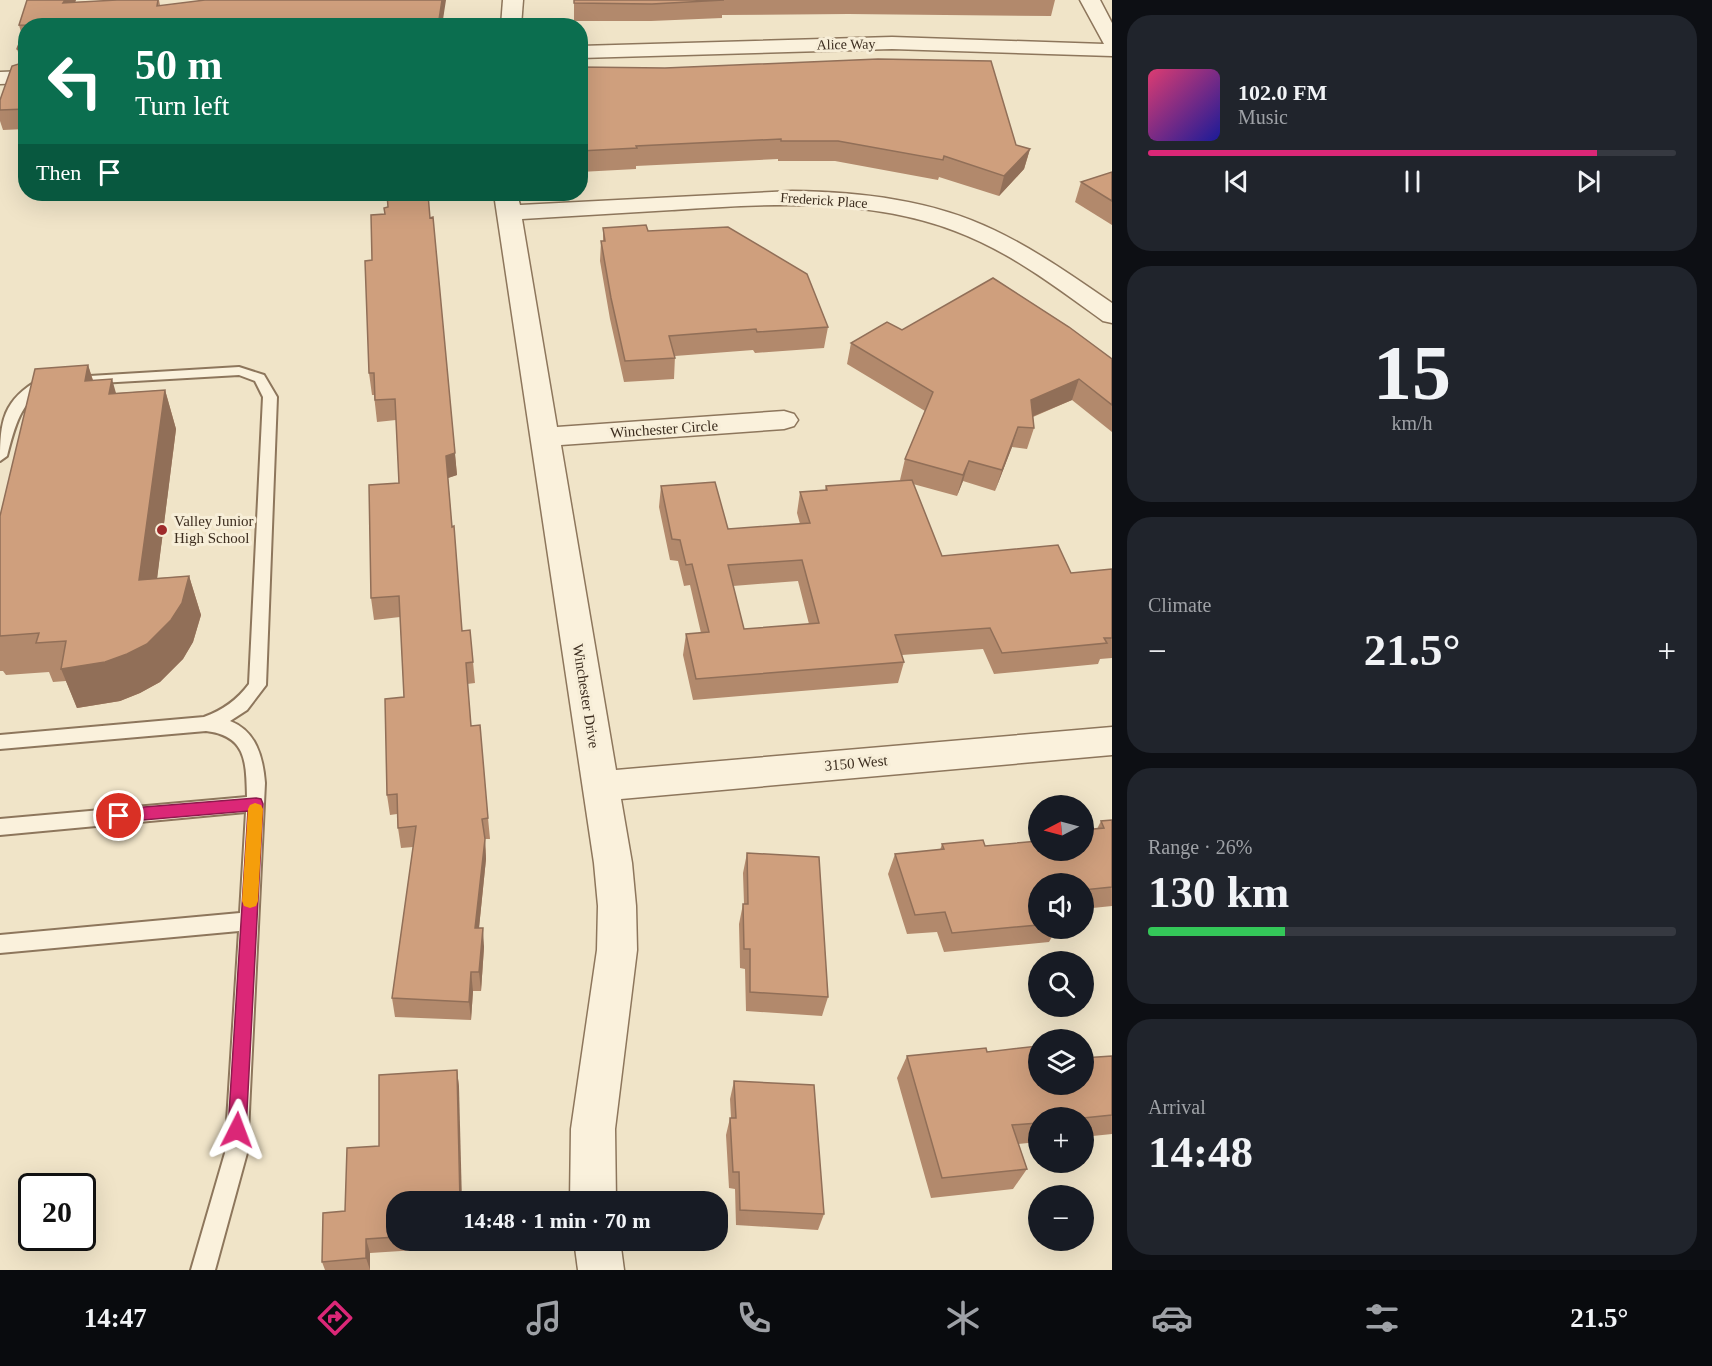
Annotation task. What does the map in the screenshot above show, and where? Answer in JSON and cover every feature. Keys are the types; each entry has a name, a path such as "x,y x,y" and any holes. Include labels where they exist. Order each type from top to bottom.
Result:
{"street":[{"path":"512,18 513,0"},
{"path":"1090,0 1112,41"},
{"name":"Alice Way","path":"588,52 882,44 1112,50"},
{"path":"0,78 18,77"},
{"name":"Frederick Place","path":"508,203 793,196 870,202 941,218 981,233 1012,248 1112,315"},
{"name":"Winchester Drive","path":"508,203 613,862 617,906 617,950 593,1129 593,1191"},
{"path":"1082,294 1108,285"},
{"name":"Winchester Circle","path":"545,437 784,420"},
{"name":"3150 West","path":"600,786 1112,741"},
{"path":"598,1251 601,1270"}],"lane":[{"path":"0,456 12,412 29,390 45,382 239,371 255,375 265,381 270,397 256,685 244,705 228,716 206,724"},
{"path":"0,742 206,724 229,728 245,741 254,758 256,804 236,1153 203,1270"},
{"path":"0,826 256,804"},
{"path":"0,944 249,921"}],"building":[{"path":"27,0 65,0 63,3 158,0 157,6 205,0 442,0 439,18 21,18"},
{"path":"574,0 724,0 652,4 574,3"},
{"path":"878,59 991,61 1016,145 1030,149 1004,176 944,156 943,160 838,141 781,141 781,139 588,151 588,67 665,68"},
{"path":"18,64 18,109 0,110 0,100 12,66"},
{"path":"1112,172 1112,201 1081,182"},
{"path":"388,201 429,201 430,218 433,217 455,453 446,456 452,527 454,526 462,631 470,630 473,662 466,663 471,726 480,725 488,818 482,819 485,839 475,928 483,928 479,972 471,972 469,1002 392,998 416,826 398,828 397,794 387,795 385,699 404,697 399,596 371,598 369,485 399,483 395,399 375,400 374,373 369,373 365,261 372,260 371,215 385,214 384,208 388,207"},
{"path":"646,225 648,231 728,227 807,274 828,327 757,332 756,329 669,336 675,358 625,361 601,241 605,241 603,228"},
{"path":"993,278 1069,327 1112,359 1112,405 1079,379 1031,400 1034,428 1018,427 1002,470 969,461 963,475 905,459 933,392 851,343 887,322 902,330"},
{"path":"88,365 85,381 112,379 109,394 165,390 139,580 189,576 182,603 171,620 147,644 105,662 61,669 66,641 36,643 39,633 0,636 0,516 35,369"},
{"path":"912,480 942,556 1058,545 1071,573 1112,569 1112,638 1104,638 1107,643 1002,653 990,628 895,635 904,662 696,679 686,634 709,632 692,564 686,565 680,540 672,539 661,486 715,482 728,529 810,523 800,492 827,490 826,486","holes":["802,560 819,623 744,629 728,565"]},
{"path":"1112,820 1112,887 1094,889 1094,873 1028,873 1028,926 952,933 945,912 915,915 895,854 944,849 942,844 983,840 985,846 1028,842 1028,861 1094,861 1094,829 1104,828 1101,821"},
{"path":"747,853 819,857 828,997 750,992 750,949 744,949 743,904 748,904"},
{"path":"1028,1047 1028,1095 1094,1095 1094,1057 1112,1056 1112,1115 1094,1117 1094,1107 1028,1107 1028,1124 1012,1125 1027,1169 942,1178 907,1056 986,1048 987,1052"},
{"path":"457,1070 460,1191 386,1191 386,1238 366,1239 366,1258 322,1262 323,1213 345,1211 347,1148 379,1146 379,1075"},
{"path":"734,1081 814,1085 824,1214 740,1210 739,1172 733,1172 730,1118 736,1118"}],"slow traffic":[{"path":"250,901 255,809"}],"place":[{"name":"Valley Junior High School","path":"162,530"}],"route":[{"path":"119,816 256,804 237,1130"}]}
